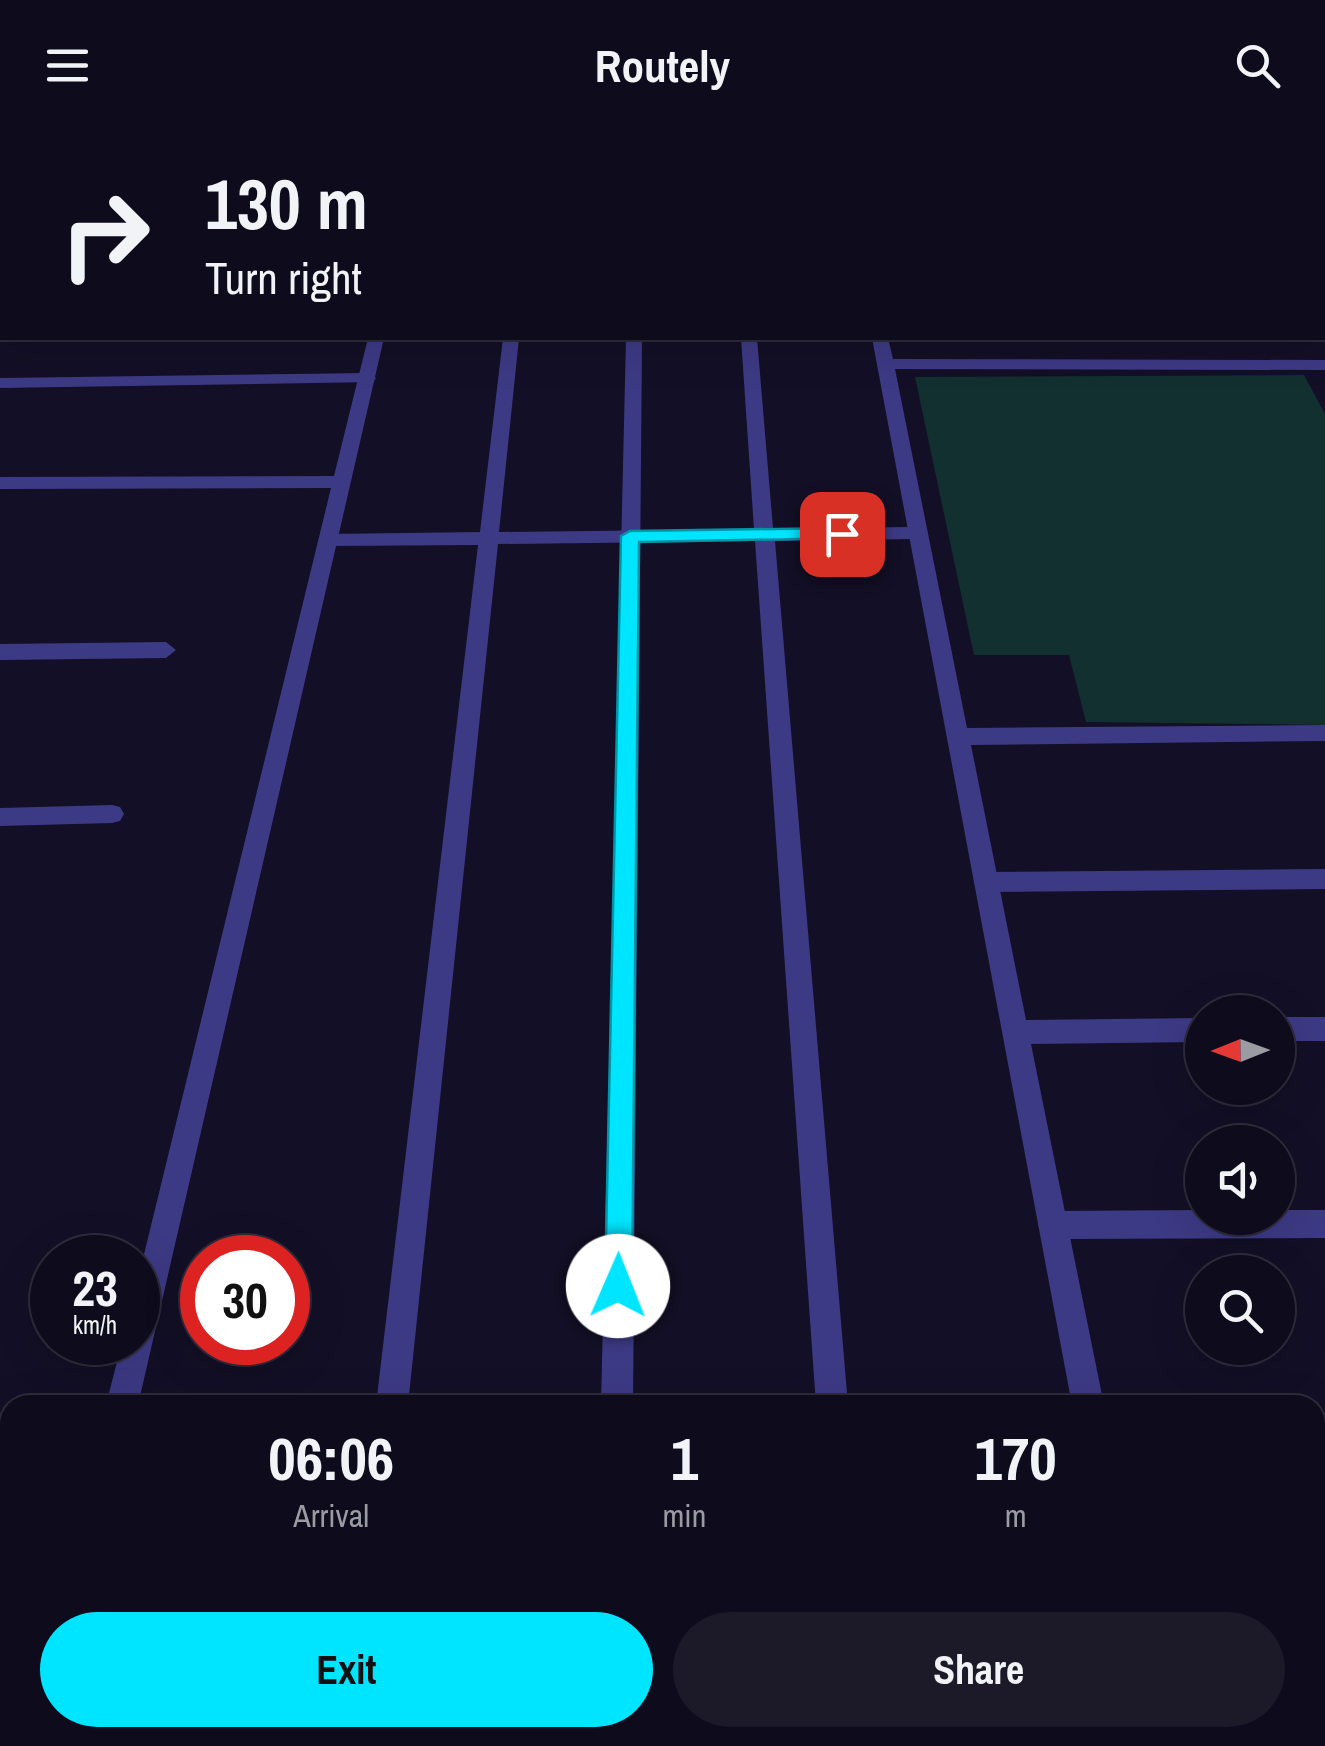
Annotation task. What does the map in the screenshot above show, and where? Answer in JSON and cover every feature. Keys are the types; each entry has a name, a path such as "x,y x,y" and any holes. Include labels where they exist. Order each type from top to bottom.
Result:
{"street":[{"path":"160,1245 376,340"},
{"path":"393,1395 511,340"},
{"path":"617,1395 634,340"},
{"path":"749,340 831,1395"},
{"path":"880,340 1086,1395"},
{"path":"886,364 1325,365"},
{"path":"0,383 367,378"},
{"path":"0,483 342,482"},
{"path":"328,540 918,533"},
{"path":"0,652 166,650"},
{"path":"958,736 1325,734"},
{"path":"0,817 112,814"},
{"path":"986,882 1325,879"},
{"path":"1295,1029 1325,1029"},
{"path":"1016,1032 1185,1030"},
{"path":"1053,1225 1325,1224"},
{"path":"124,1395 131,1365"}],"green space":[{"path":"1304,375 1325,414 1325,725 1086,722 1069,655 974,655 915,377"}],"route":[{"path":"618,1286 630,536 842,534"}]}
